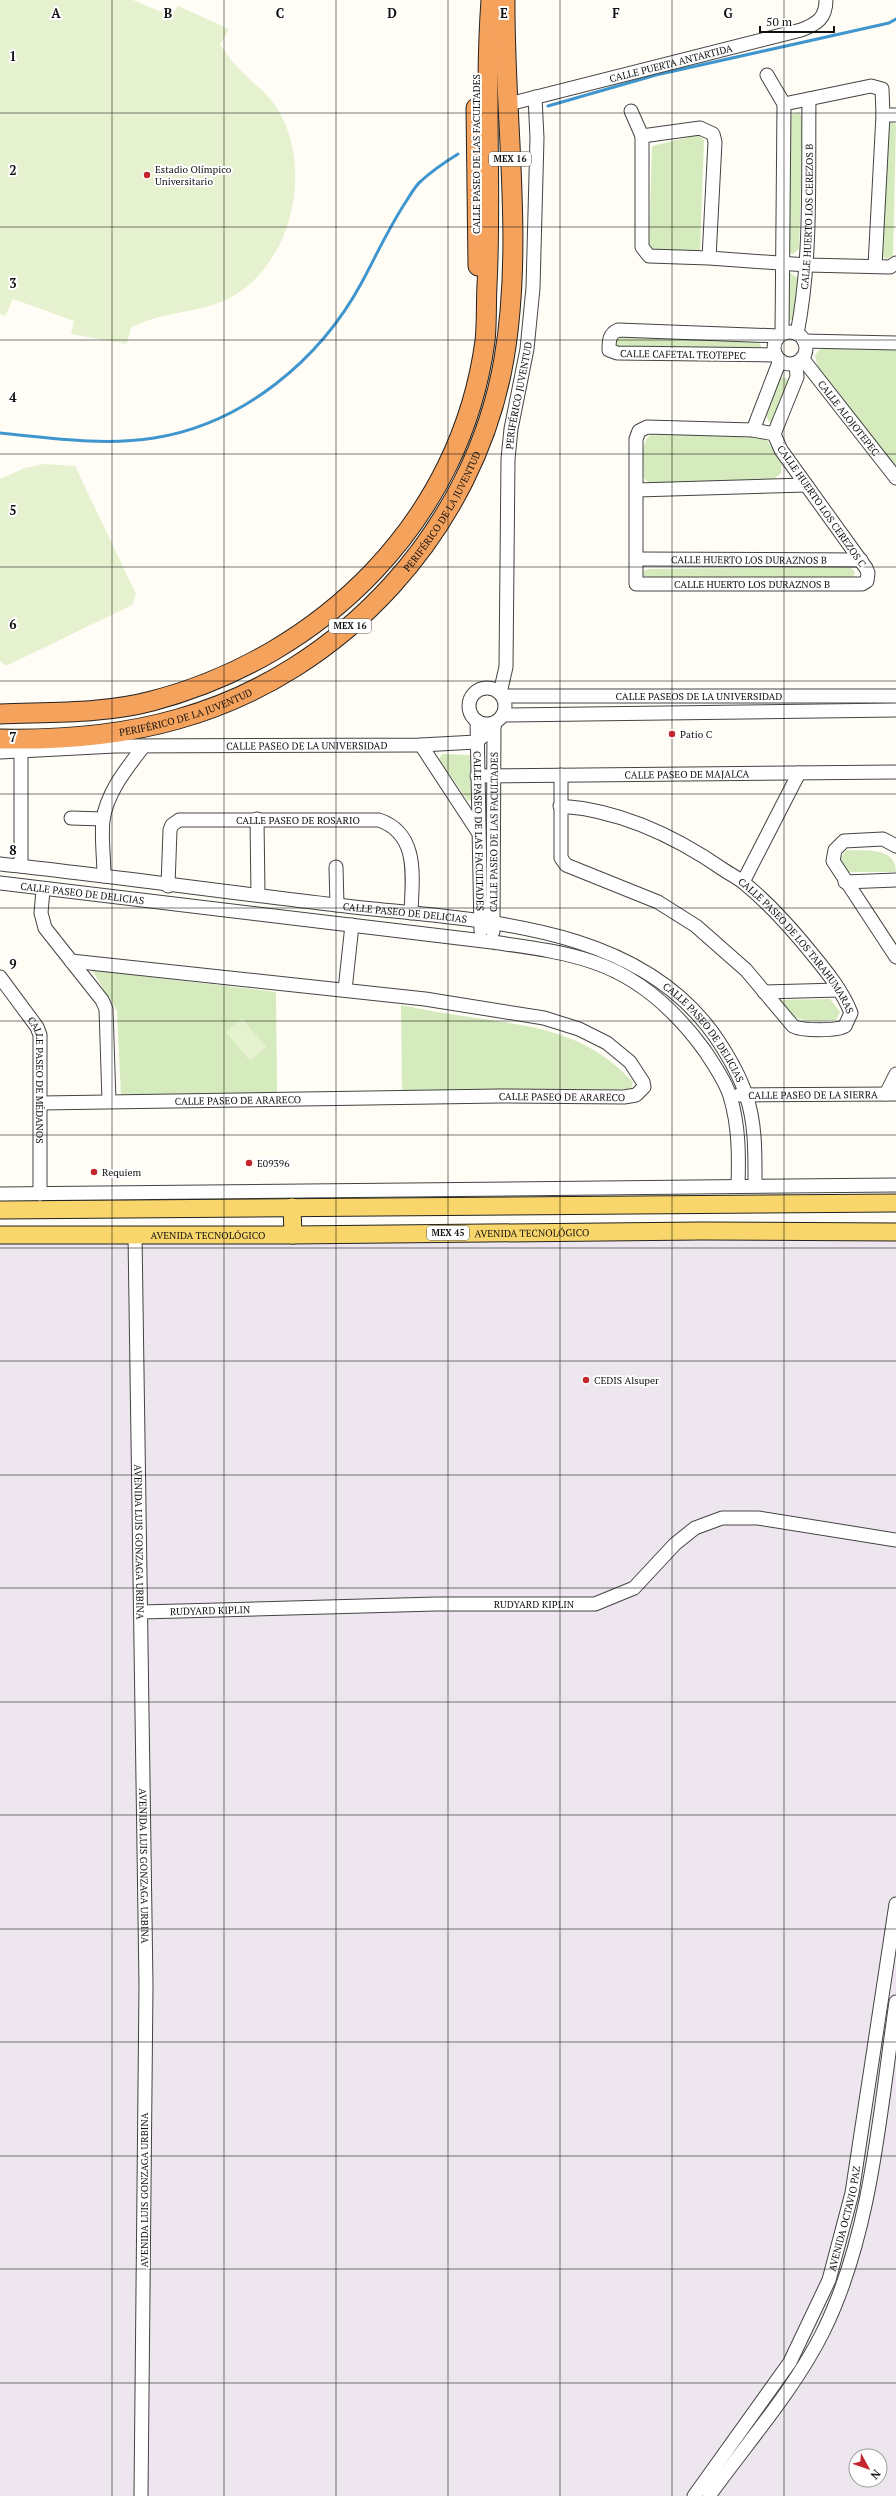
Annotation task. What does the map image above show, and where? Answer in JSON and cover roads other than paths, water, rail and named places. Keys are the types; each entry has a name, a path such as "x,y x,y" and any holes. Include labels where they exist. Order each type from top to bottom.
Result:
{"highway":[{"name":"CALLE PASEO DE LAS FACULTADES","path":"478,0 476,248 480,280 486,306"},
{"path":"486,306 490,236 490,0"},
{"name":"PERIFÉRICO DE LA JUVENTUD","path":"0,739 57,739 124,732 179,719 223,704 273,681 316,653 354,623 384,596 419,555 444,516 482,439 496,394 504,358 512,259 505,0"},
{"name":"PERIFÉRICO DE LA JUVENTUD","path":"0,714 124,707 188,690 235,673 273,652 308,630 341,605 389,556 415,520 451,456 467,418 478,382 485,339 486,306"},
{"path":"57,739 115,746"}],"main road":[{"path":"0,1210 896,1203"},
{"path":"292,1207 293,1235"},
{"name":"AVENIDA TECNOLÓGICO","path":"0,1235 293,1235 701,1230 896,1232"}],"street":[{"name":"CALLE PUERTA ANTARTIDA","path":"509,104 801,30 820,20 826,5"},
{"path":"754,430 778,357 774,345 780,335 784,104 766,75"},
{"path":"784,104 875,86 883,92 889,115 875,266"},
{"name":"PERIFÉRICO JUVENTUD","path":"501,695 506,667 509,444 527,349 533,288 537,138 535,97"},
{"name":"CALLE HUERTO LOS CEREZOS B","path":"801,337 806,265 809,98"},
{"path":"631,111 642,136 643,251 652,258 709,258 782,264 890,267 896,263"},
{"path":"642,136 700,128 713,134 715,142 709,258"},
{"name":"CALLE CAFETAL TEOTEPEC","path":"778,357 617,353 609,350 609,341 611,336 618,330 780,335"},
{"path":"780,335 790,332 801,337 896,343"},
{"path":"778,357 787,363 799,360 806,350 801,337"},
{"name":"CALLE HUERTO LOS CEREZOS C","path":"799,360 797,377 774,434 781,450 861,560 868,572 867,581"},
{"name":"CALLE ALOJOTEPEC","path":"799,360 896,478"},
{"path":"637,559 636,439 639,431 647,427 754,430 774,434"},
{"path":"637,490 806,485"},
{"name":"CALLE HUERTO LOS DURAZNOS B","path":"861,560 637,559 636,584 862,584 867,581"},
{"path":"476,742 497,722 506,706 501,695 489,688 484,688 473,695 469,706 470,712 477,721 488,725 497,722"},
{"name":"CALLE PASEOS DE LA UNIVERSIDAD","path":"501,695 579,698 896,696"},
{"path":"579,698 579,714"},
{"path":"769,698 770,712"},
{"name":"CALLE PASEOS DE LA UNIVERSIDAD","path":"497,722 579,714 896,710"},
{"name":"CALLE PASEO DE LAS FACULTADES","path":"477,721 478,832 487,923"},
{"name":"CALLE PASEO DE LAS FACULTADES","path":"487,941 492,776 497,722"},
{"name":"CALLE PASEO DE LA UNIVERSIDAD","path":"115,746 421,745 476,742"},
{"path":"421,745 478,832"},
{"path":"0,752 115,746"},
{"path":"104,876 104,819 116,786 143,747"},
{"path":"21,752 21,866"},
{"name":"CALLE PASEO DE MAJALCA","path":"477,776 896,772"},
{"path":"743,882 799,773"},
{"name":"CALLE PASEO DE LOS TARAHUMARAS","path":"560,775 560,806 562,858 566,865 658,902 696,926 724,949 746,970 793,1026 800,1029 838,1029 845,1026 851,1013 839,990 792,929 743,882 703,855 664,834 623,818 575,807 560,806"},
{"path":"71,818 104,819"},
{"path":"257,819 258,895"},
{"name":"CALLE PASEO DE ROSARIO","path":"168,886 169,836 175,822 257,819 379,820 390,824 410,848 413,863 411,913"},
{"path":"896,846 883,839 844,841 836,850 833,861 845,882 896,957"},
{"name":"CALLE PASEO DE DELICIAS","path":"0,864 104,876 168,886 258,895 487,923 576,940 624,958 651,975 687,1002 706,1024 730,1059 746,1094 754,1133 755,1186"},
{"path":"336,867 337,905"},
{"path":"845,882 896,880"},
{"name":"CALLE PASEO DE DELICIAS","path":"0,883 43,890 487,941 568,954 594,962 640,985 659,999 686,1026 714,1064 729,1095 737,1128 738,1186"},
{"path":"43,890 41,913 45,928 102,1000 106,1009 109,1101"},
{"path":"345,990 352,925"},
{"name":"CALLE PASEO DE ARARECO","path":"40,1103 109,1101 624,1097 636,1095 644,1090 643,1082 630,1062 607,1043 579,1029 544,1018 424,999 71,961"},
{"name":"CALLE PASEO DE MÉDANOS","path":"0,978 37,1027 40,1035 40,1194"},
{"path":"764,992 839,990"},
{"path":"891,1094 896,1074"},
{"name":"CALLE PASEO DE LA SIERRA","path":"729,1095 891,1094"},
{"path":"0,1194 896,1185"},
{"name":"AVENIDA LUIS GONZAGA URBINA","path":"135,1235 146,1978 141,2496"},
{"name":"RUDYARD KIPLIN","path":"141,1612 436,1604 595,1604 634,1588 684,1537 695,1528 722,1518 758,1518 896,1540"},
{"name":"AVENIDA OCTAVIO PAZ","path":"694,2496 790,2362 829,2280 852,2193 896,1904"},
{"name":"AVENIDA OCTAVIO PAZ","path":"709,2496 806,2362 823,2332 843,2282 859,2225 872,2163 896,2002"}],"waterway":[{"path":"548,106 656,75 889,23 896,19"},
{"path":"0,433 96,441 154,438 187,430 218,419 248,403 276,384 301,362 324,337 345,311 362,282 394,220 415,188 443,163 458,154"}],"place":[{"name":"Estadio Olímpico Universitario","path":"147,175"},
{"name":"Patio C","path":"672,734"},
{"name":"E09396","path":"249,1163"},
{"name":"Requiem","path":"94,1172"},
{"name":"CEDIS Alsuper","path":"586,1380"}]}
